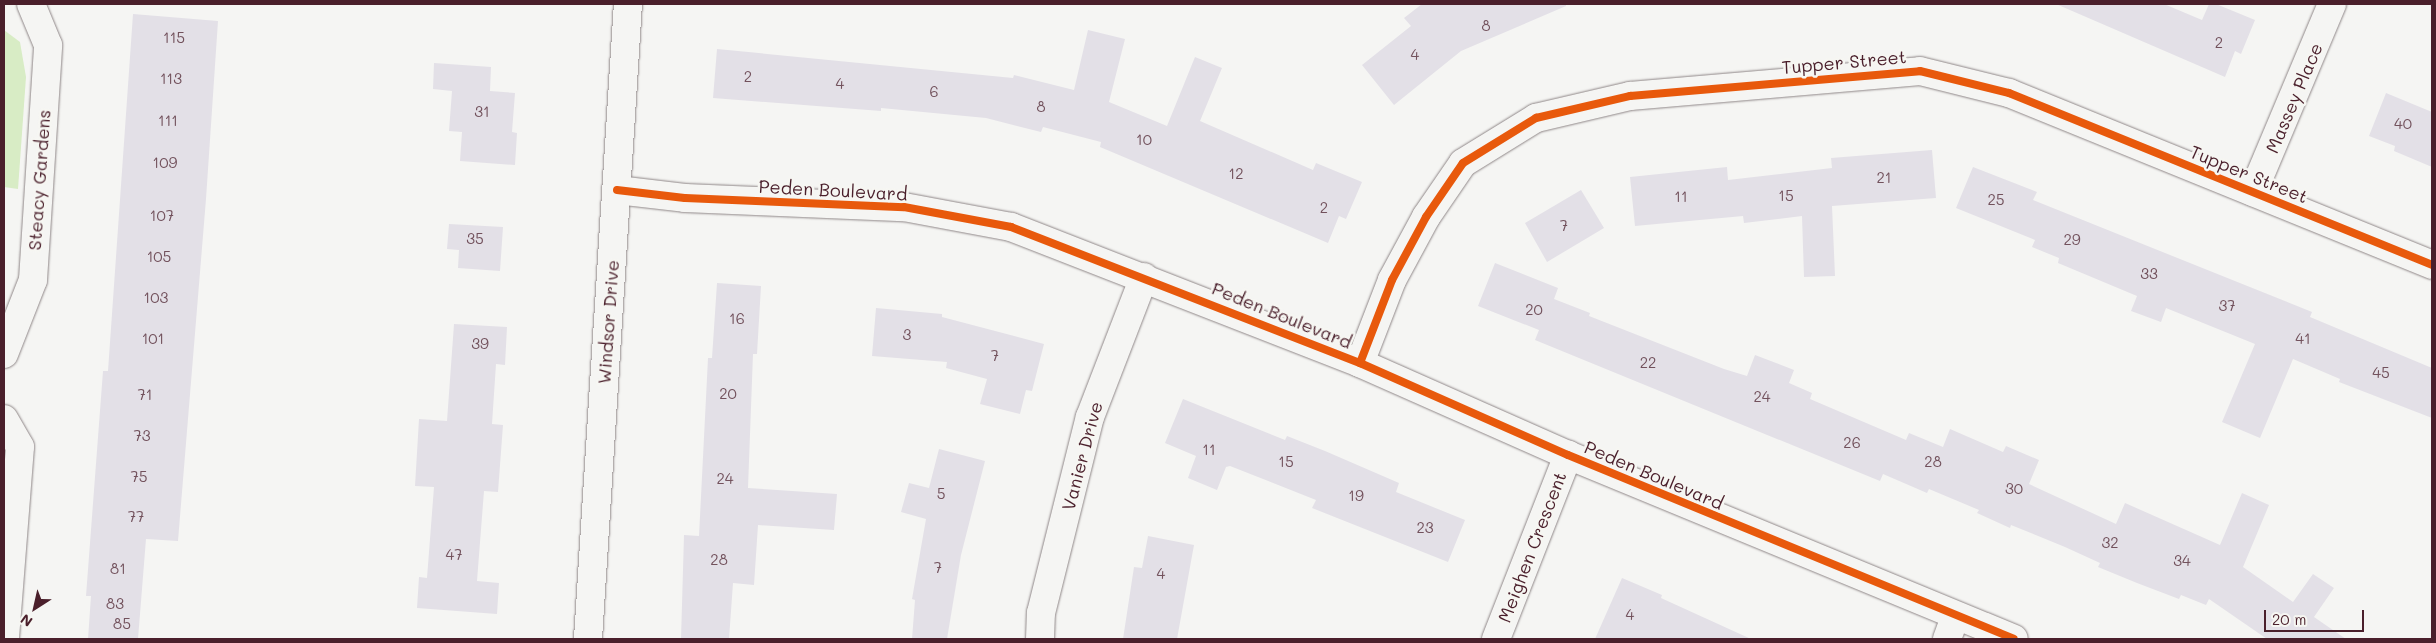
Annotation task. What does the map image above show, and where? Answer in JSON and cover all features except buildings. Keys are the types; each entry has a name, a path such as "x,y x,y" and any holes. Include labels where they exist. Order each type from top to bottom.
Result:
{"street":[{"name":"Steacy Gardens","path":"4,354 32,280 48,45 31,4"},
{"name":"Windsor Drive","path":"588,639 628,4"},
{"name":"Massey Place","path":"2253,192 2332,4"},
{"name":"Tupper Street","path":"1360,363 1392,280 1426,217 1464,163 1536,118 1630,96 1920,71 2009,93 2432,265"},
{"name":"Peden Boulevard","path":"617,190 685,198 904,207 1011,227 1144,277 1360,363 1951,628 2014,639"},
{"name":"Vanier Drive","path":"1040,639 1042,613 1090,417 1144,277"},
{"path":"4,419 20,447 5,639"},
{"name":"Meighen Crescent","path":"1496,639 1568,456"}],"green space":[{"path":"4,30 20,42 26,77 18,189 4,187"}],"cycle path":[{"path":"1360,363 1392,280 1426,217 1463,163 1536,118 1630,96 1920,71 2009,93 2432,265"},
{"path":"617,190 685,198 904,207 1011,227 1360,363 1568,455 2014,639"}]}
